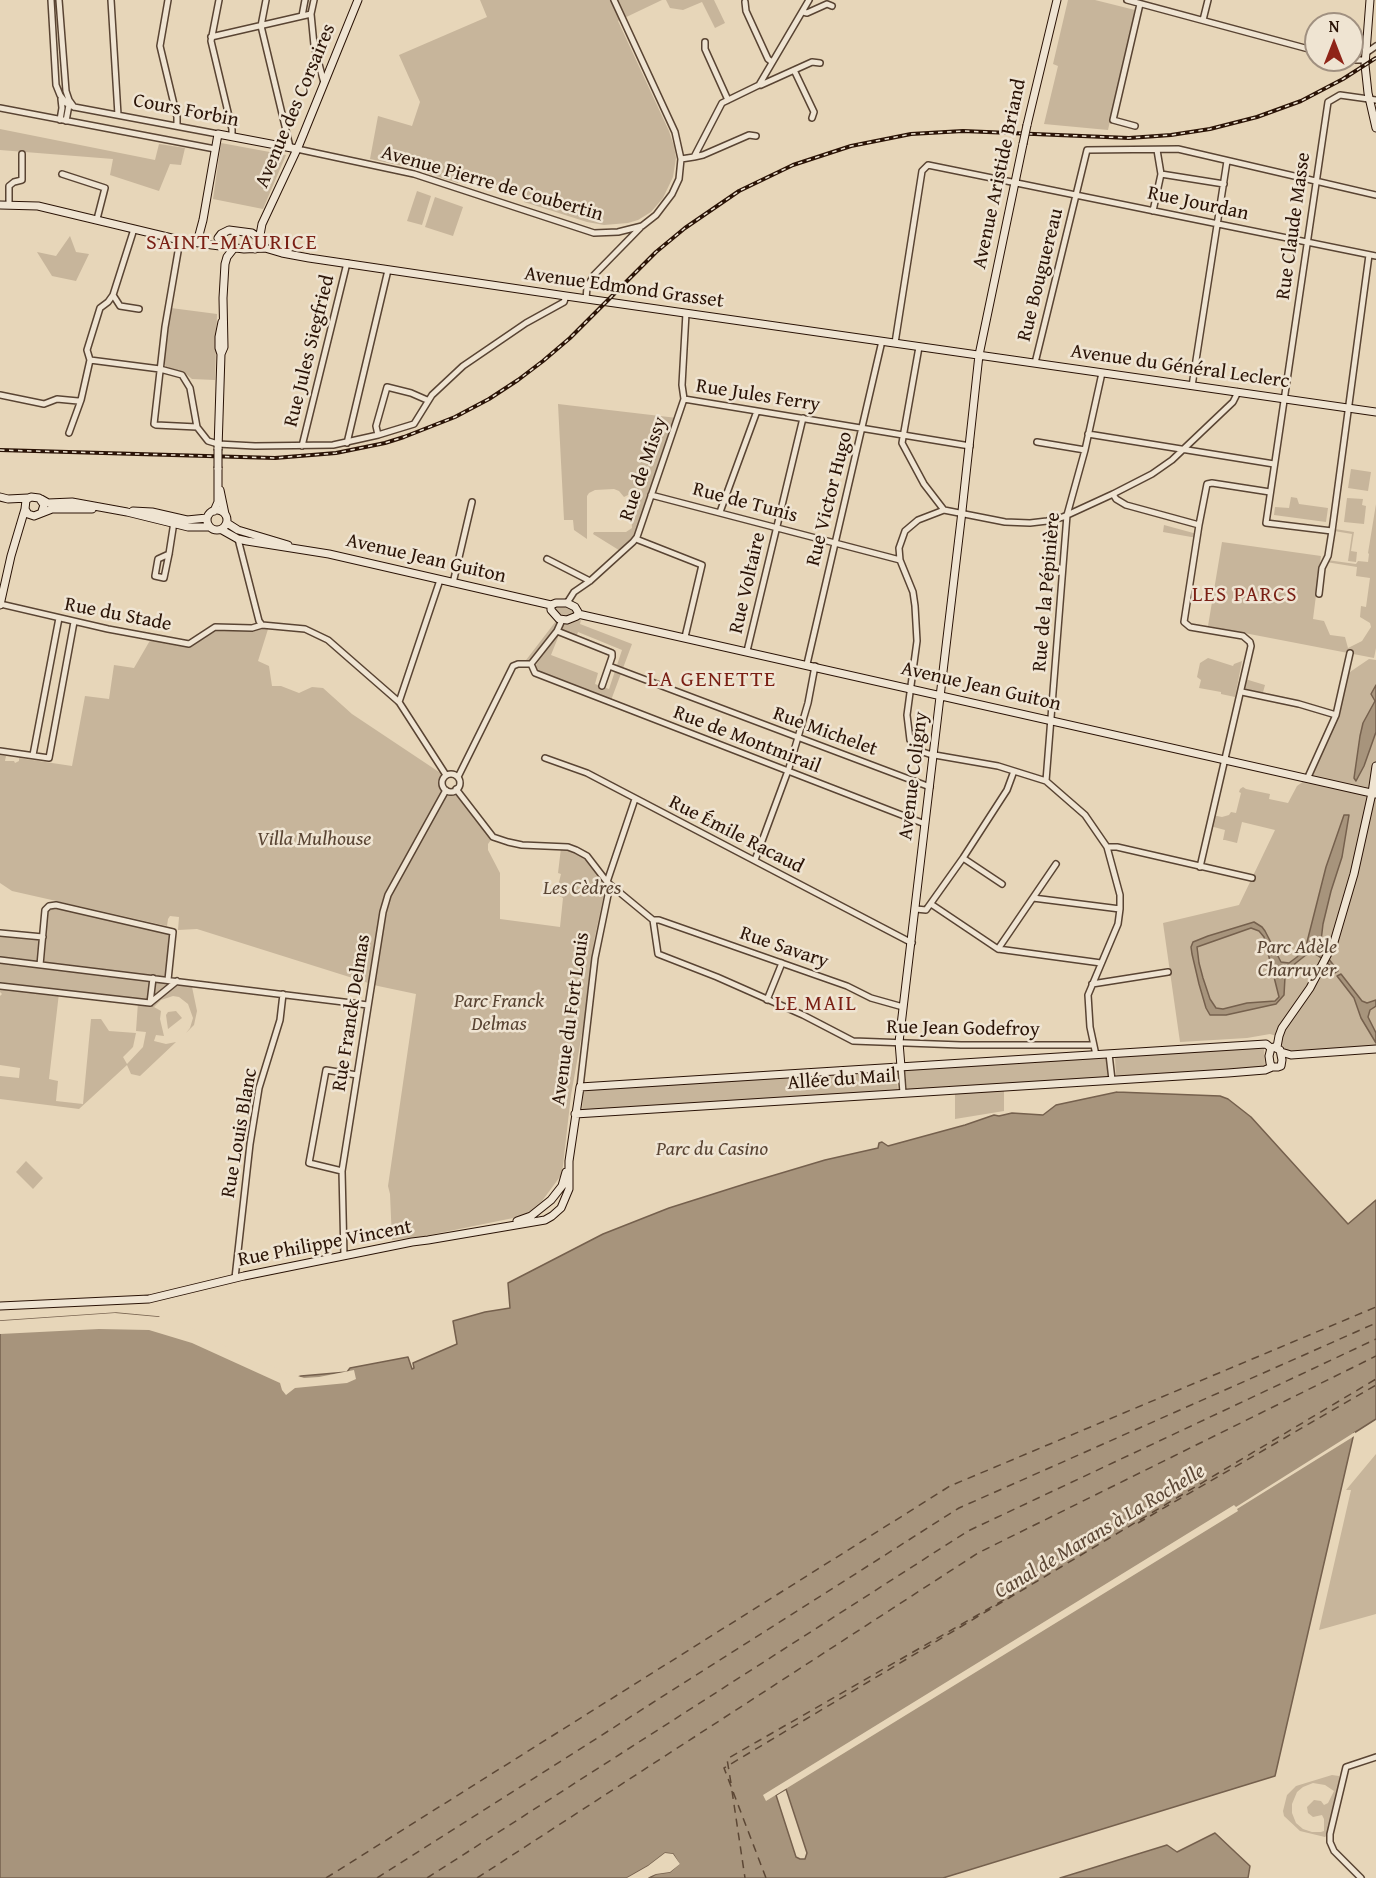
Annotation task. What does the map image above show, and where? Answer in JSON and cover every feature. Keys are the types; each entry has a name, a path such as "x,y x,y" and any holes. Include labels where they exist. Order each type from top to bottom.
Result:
{"street":[{"path":"51,0 56,85 61,98 63,120"},
{"path":"59,0 66,92 72,106"},
{"path":"111,0 118,115"},
{"path":"168,0 160,46 177,125"},
{"path":"219,0 211,37 232,136"},
{"path":"266,0 261,26 294,148"},
{"path":"302,16 305,0"},
{"path":"314,0 311,14 314,45 325,84"},
{"name":"Avenue des Corsaires","path":"257,237 294,148 325,84 358,0"},
{"path":"586,298 594,275 656,214 672,194 679,179 681,159 675,132 614,0"},
{"path":"759,85 809,0"},
{"name":"Avenue Aristide Briand","path":"979,355 1014,182 1057,0"},
{"path":"1130,0 1304,48"},
{"path":"1154,7 1156,0"},
{"path":"1203,20 1208,0"},
{"path":"1370,0 1366,57 1376,128"},
{"path":"745,2 746,11 768,59 772,62"},
{"path":"803,12 807,13 827,4 832,6"},
{"path":"1136,126 1113,120 1140,4"},
{"path":"211,37 311,14"},
{"path":"705,42 705,49 728,100"},
{"path":"1366,57 1376,46"},
{"path":"694,156 719,107 728,100 812,62 820,63"},
{"path":"318,64 333,65"},
{"path":"794,70 814,112 812,118"},
{"name":"Rue Claude Masse","path":"1332,531 1266,523 1328,102 1340,95 1373,99"},
{"path":"61,98 72,106"},
{"path":"63,120 72,106"},
{"name":"Cours Forbin","path":"72,106 294,148"},
{"path":"0,108 215,149"},
{"path":"218,134 199,243 218,238 229,230 257,237 265,248"},
{"path":"681,159 703,155 749,135 756,136"},
{"name":"Avenue Pierre de Coubertin","path":"294,148 414,174 585,231 604,234 642,226"},
{"path":"1153,211 1161,174 1157,150 1178,149 1376,195"},
{"name":"Rue Bouguereau","path":"1035,363 1087,150 1157,150"},
{"path":"9,205 9,186 22,180 22,154"},
{"path":"1192,386 1227,161"},
{"name":"Rue Jourdan","path":"895,343 924,166 933,165 1376,256"},
{"path":"62,174 105,188 97,219"},
{"path":"1161,174 1224,184"},
{"name":"Avenue Edmond Grasset","path":"0,205 38,206 199,243 234,248 265,248 282,253 388,270 979,355"},
{"path":"69,433 81,400 90,360 87,350 100,308 113,295 134,229"},
{"path":"618,232 625,244"},
{"path":"255,249 257,237"},
{"path":"218,238 225,264"},
{"path":"180,240 165,327 154,423 156,425 197,427"},
{"path":"174,521 207,518 214,511 218,502 225,264 234,248"},
{"path":"1319,594 1322,568 1328,556 1332,531 1369,255"},
{"name":"Rue Jules Siegfried","path":"302,446 347,263"},
{"path":"347,442 388,270"},
{"path":"113,295 120,306 139,309"},
{"path":"90,360 160,369 180,374 188,382 197,427 208,441 218,446 302,446 347,442 414,424 428,400 463,366 526,323 564,302 566,296"},
{"name":"Rue de Missy","path":"567,603 574,592 590,581 636,539 684,399 682,385 686,313"},
{"name":"Rue Victor Hugo","path":"755,860 787,771 808,703 811,665 835,543 882,341"},
{"path":"919,347 902,443 924,484 944,510"},
{"name":"Avenue du Général Leclerc","path":"979,355 1376,412"},
{"name":"Avenue Coligny","path":"903,1093 899,1042 979,355"},
{"name":"Rue de la Pépinière","path":"1046,781 1067,515 1085,450 1102,373"},
{"path":"378,435 376,426 387,387 428,400"},
{"path":"1096,1055 1088,995 1118,924 1120,909 1120,896 1107,847 1085,815 1046,781 998,766 917,750 910,740 907,715 917,641 915,606 913,592 900,560 899,548 905,531 918,520 944,510 1005,522 1030,524 1067,515 1113,494 1158,470 1184,450 1233,402 1238,392"},
{"path":"0,395 44,404 62,398 78,402 81,400"},
{"name":"Rue Jules Ferry","path":"684,399 970,446"},
{"path":"720,512 757,411"},
{"name":"Rue Voltaire","path":"747,651 802,418"},
{"path":"1088,434 1274,464"},
{"path":"1037,442 1085,450"},
{"path":"1200,867 1251,650 1250,642 1243,636 1190,627 1184,622 1199,525 1207,484 1270,492"},
{"path":"0,497 8,499 33,496 48,503 72,502 174,521 188,527 209,527 222,530 227,523 219,488"},
{"path":"1113,494 1116,499 1126,505 1199,525"},
{"name":"Rue de Tunis","path":"651,495 900,560"},
{"path":"0,605 28,498"},
{"path":"41,499 44,505 42,512"},
{"path":"0,502 24,508 32,515"},
{"path":"453,583 472,502"},
{"path":"21,524 32,515 52,509 102,508"},
{"path":"214,511 220,510 225,514"},
{"path":"207,518 209,527"},
{"path":"169,554 174,521"},
{"name":"Avenue Jean Guiton","path":"227,523 238,530 293,547"},
{"name":"Avenue Jean Guiton","path":"222,530 238,539 293,547 551,605 567,603"},
{"path":"238,539 262,625"},
{"path":"636,539 702,564 685,637"},
{"path":"547,559 590,581"},
{"path":"399,702 440,580"},
{"path":"551,605 552,612 562,620 574,618 578,614 575,607 567,603"},
{"name":"Rue du Stade","path":"0,605 189,644 215,627 242,629 262,625 305,629 325,637 399,702 446,775"},
{"name":"Avenue Jean Guiton","path":"578,614 1374,793"},
{"path":"33,755 59,618"},
{"path":"458,777 454,774 446,775 442,782 446,790 452,791 459,785 458,777 513,666 531,664 557,631 562,620"},
{"path":"0,751 49,758 74,622"},
{"path":"557,631 610,652 612,657 602,686"},
{"path":"1308,777 1336,715 1350,653"},
{"name":"Rue de Montmirail","path":"531,664 535,673 925,824"},
{"name":"Rue Michelet","path":"609,666 930,787"},
{"path":"1242,692 1299,704 1336,715"},
{"name":"Rue Émile Racaud","path":"545,758 587,773 912,943"},
{"path":"1276,1049 1281,1066 1275,1068 1272,1067 1269,1056 1276,1049 1282,1028 1310,988 1329,955 1339,927 1374,793 1376,766"},
{"path":"916,909 926,910 931,904 1007,790 1014,771"},
{"path":"456,789 494,837 522,845 568,847 576,850 592,862 607,882 653,920"},
{"name":"Rue Franck Delmas","path":"344,1256 342,1171 383,912 388,895 446,790"},
{"name":"Avenue du Fort Louis","path":"569,1161 595,958 609,890 607,882 635,799"},
{"path":"1107,847 1117,847 1252,878"},
{"path":"963,858 1002,884"},
{"path":"998,949 1056,864"},
{"path":"1033,898 1120,909"},
{"path":"931,904 998,949 1101,963"},
{"path":"40,965 45,910 49,906 56,905 173,932 168,980"},
{"name":"Rue Savary","path":"653,920 659,920 847,986 871,998 903,1007"},
{"name":"Rue Jean Godefroy","path":"653,920 658,954 803,1015 853,1041 961,1045 1093,1045"},
{"path":"0,933 43,937"},
{"path":"0,960 368,1005"},
{"path":"767,1000 782,963"},
{"path":"1092,984 1168,972"},
{"path":"150,1003 153,978"},
{"path":"0,986 150,1003 177,981"},
{"name":"Rue Louis Blanc","path":"235,1278 250,1144 260,1088 280,1020 283,994"},
{"name":"Allée du Mail","path":"580,1087 1266,1044 1291,1055 1376,1049"},
{"path":"1109,1054 1112,1080"},
{"name":"Allée du Mail","path":"575,1114 1264,1070 1272,1067"},
{"path":"342,1171 309,1163 326,1070 357,1075"},
{"name":"Rue Philippe Vincent","path":"0,1306 76,1304 159,1297 235,1278 412,1242 545,1220 561,1208 569,1189 569,1161"},
{"name":"Rue Philippe Vincent","path":"499,1227 531,1216 551,1200 562,1186 569,1161"},
{"path":"1361,1878 1334,1851 1330,1842 1330,1834 1346,1767 1376,1757"}],"green space":[{"path":"480,0 662,0 618,21 674,146 676,158 673,177 663,198 651,212 628,223 604,225 587,222 524,202 526,194 480,182 479,179 462,173 458,183 408,167 370,159 378,116 412,126 420,102 399,55 487,17"},
{"path":"666,0 714,0 725,23 715,28 702,2 683,10 670,8"},
{"path":"1068,0 1095,0 1135,10 1108,130 1044,124 1058,66 1053,64"},
{"path":"0,129 155,160 159,144 185,148 181,165 170,164 159,191 110,175 113,159 0,150"},
{"path":"221,143 286,155 263,209 213,199"},
{"path":"417,191 431,196 422,225 407,221"},
{"path":"435,197 463,207 453,236 425,227"},
{"path":"70,236 76,252 89,254 76,281 52,276 37,252 56,256"},
{"path":"171,308 217,314 215,380 192,379 186,374 166,367 164,363"},
{"path":"558,404 677,418 637,537 622,552 593,534 594,532 626,532 632,528 630,494 624,497 614,489 595,490 589,493 587,496 587,539 574,530 573,520 564,520"},
{"path":"1351,469 1371,472 1368,491 1348,488"},
{"path":"1291,497 1297,498 1299,504 1328,508 1326,522 1274,515 1275,507 1289,508"},
{"path":"1347,498 1363,499 1362,505 1366,506 1364,524 1344,522"},
{"path":"1376,504 1376,648 1374,658 1208,626 1222,542 1321,556 1313,619 1324,621 1330,635 1345,637 1348,648 1362,641 1371,627 1370,623 1360,617 1361,606 1366,607 1370,578 1356,576 1357,567 1326,562 1327,560 1356,564 1358,561 1368,562"},
{"path":"1164,525 1197,534 1197,538 1163,532"},
{"path":"1335,529 1354,532 1351,551 1357,552 1356,562 1348,561 1352,534 1334,531"},
{"path":"553,604 571,605 577,616 557,617"},
{"path":"581,620 580,624 632,644 610,703 533,670 536,669 536,665 559,635 551,655 598,673 595,684 609,689 622,650 578,632 576,638 557,631 531,664 523,664 556,621 565,624"},
{"path":"269,626 258,661 269,666 272,686 281,686 299,693 312,687 323,688 352,714 445,776 442,782 445,789 454,791 493,837 488,844 488,850 500,873 500,919 560,927 563,898 556,894 561,874 558,873 561,848 569,849 591,864 603,882 604,894 594,941 588,1000 571,1095 562,1174 542,1201 523,1216 420,1237 392,1240 388,1186 416,994 378,986 197,929 178,930 179,917 170,916 167,926 12,891 0,883 0,755 6,756 5,761 15,763 19,761 19,758 72,766 85,696 109,699 114,665 134,668 152,637 189,644 215,627"},
{"path":"1208,658 1233,666 1242,661 1235,697 1199,688 1201,680 1197,677 1200,663"},
{"name":"Parc Adèle Charruyer","path":"1369,659 1376,660 1376,1047 1291,1053 1283,1050 1280,1037 1270,1034 1247,1038 1180,1042 1163,923 1239,905 1275,830 1242,822 1237,843 1223,840 1225,830 1210,826 1212,815 1222,817 1231,812 1236,813 1241,793 1239,792 1243,787 1270,794 1269,799 1288,803 1297,786 1311,776 1337,718 1347,674"},
{"path":"1245,679 1265,685 1262,696 1242,692"},
{"path":"49,906 173,932 168,979 191,982 197,1011 194,1025 186,1033 193,1018 188,1004 179,997 173,996 161,1000 154,1007 161,1011 160,1019 164,1036 156,1035 154,1041 166,1044 176,1042 140,1076 131,1074 127,1065 79,1109 0,1099 0,1076 19,1078 20,1068 0,1065 0,996 2,994 0,992 0,933 42,937 45,910","holes":["59,993 138,1002 136,1031 146,1032 143,1047 127,1064 123,1057 133,1047 136,1033 109,1031 101,1019 91,1019 83,1104 56,1101 58,1081 49,1079"]},
{"path":"176,1011 182,1018 168,1029 166,1015 168,1012"},
{"path":"1264,1047 1265,1068 1117,1077 1116,1075 1115,1058 1117,1056"},
{"path":"1106,1057 1108,1078 907,1091 905,1069"},
{"path":"896,1069 898,1091 582,1111 583,1093 586,1088"},
{"path":"1004,1087 1004,1111 955,1119 955,1089"},
{"path":"26,1161 43,1178 33,1189 16,1172"},
{"path":"1376,1454 1376,1614 1319,1630 1351,1490 1346,1490"},
{"path":"1332,1775 1339,1776 1340,1782 1328,1834 1325,1837 1300,1831 1284,1816 1287,1795 1296,1786","holes":["1313,1783 1325,1785 1334,1791 1328,1803 1324,1805 1321,1801 1314,1800 1307,1807 1308,1813 1313,1817 1322,1815 1324,1831 1312,1832 1303,1829 1296,1823 1292,1813 1292,1804 1297,1792"]}],"water":[{"path":"1376,685 1376,732 1356,781 1354,778 1360,736 1363,723 1375,701 1371,694"},
{"path":"1344,815 1349,815 1342,857 1331,891 1321,941 1325,954 1338,971 1335,973 1327,962 1311,951 1287,970 1284,995 1276,1004 1226,1015 1210,1015 1206,1008 1192,954 1193,942 1254,922 1265,931 1281,962 1289,963 1306,946 1326,867","holes":["1251,928 1259,931 1264,937 1279,997 1275,1001 1247,1003 1223,1009 1216,1008 1210,999 1203,978 1197,947"]},
{"path":"1341,974 1362,1001 1367,1003 1376,1000 1376,1006 1370,1010 1368,1017 1376,1033 1376,1043 1361,1018 1354,998 1337,976"},
{"name":"Canal de Marans à La Rochelle","path":"1117,1092 1220,1096 1228,1099 1251,1117 1348,1224 1376,1200 1376,1419 1354,1433 1275,1776 943,1878 649,1878 656,1874 670,1872 679,1864 673,1854 665,1853 627,1878 0,1878 0,1321 116,1313 159,1317 285,1381 301,1376 347,1372 350,1368 408,1357 412,1369 414,1368 413,1363 457,1344 453,1321 510,1308 508,1283 603,1234 669,1208 748,1183 825,1160 878,1148 879,1143 882,1142 888,1146 994,1115 1012,1113 1043,1115 1056,1105","holes":["786,1789 807,1853 805,1859 796,1857 776,1795"]},
{"path":"1215,1833 1250,1866 1248,1878 1060,1878 1167,1845 1177,1852"}],"pier":[{"path":"115,1313 159,1317 161,1315 180,1322 225,1346 284,1371 287,1378 295,1375 304,1378 319,1377 354,1370 356,1379 347,1383 295,1388 286,1395 280,1383 192,1343 149,1330 99,1329 0,1334 0,1321"},
{"path":"1355,1432 1356,1435 1237,1509 1238,1511 766,1801 763,1795"},
{"path":"665,1853 673,1854 680,1864 670,1872 646,1878 655,1871 669,1870 676,1863 672,1857 666,1856 650,1869 633,1878 627,1878 648,1866"}],"ferry route":[{"path":"326,1878 950,1486 1376,1307"},
{"path":"377,1878 959,1508 1376,1323"},
{"path":"427,1878 968,1531 1376,1339"},
{"path":"477,1878 978,1553 1376,1356"},
{"path":"766,1878 724,1768 1376,1379"},
{"path":"1138,1523 1376,1385"},
{"path":"731,1783 727,1759 1014,1594"},
{"path":"732,1791 745,1878"}],"railway":[{"path":"0,450 275,458 336,453 385,443 455,417 518,380 570,338 656,252 685,228 739,191 793,165 851,146 911,134 963,131 1129,138 1210,129 1257,117 1301,101 1343,79 1376,58"}],"district":[{"name":"SAINT-MAURICE","path":"232,243"},
{"name":"LES PARCS","path":"1245,596"},
{"name":"LA GENETTE","path":"712,680"},
{"name":"LE MAIL","path":"816,1005"}],"park label":[{"name":"Villa Mulhouse","path":"314,840"},
{"name":"Les Cèdres","path":"582,889"},
{"name":"Parc Franck Delmas","path":"499,1014"},
{"name":"Parc du Casino","path":"712,1150"}]}
